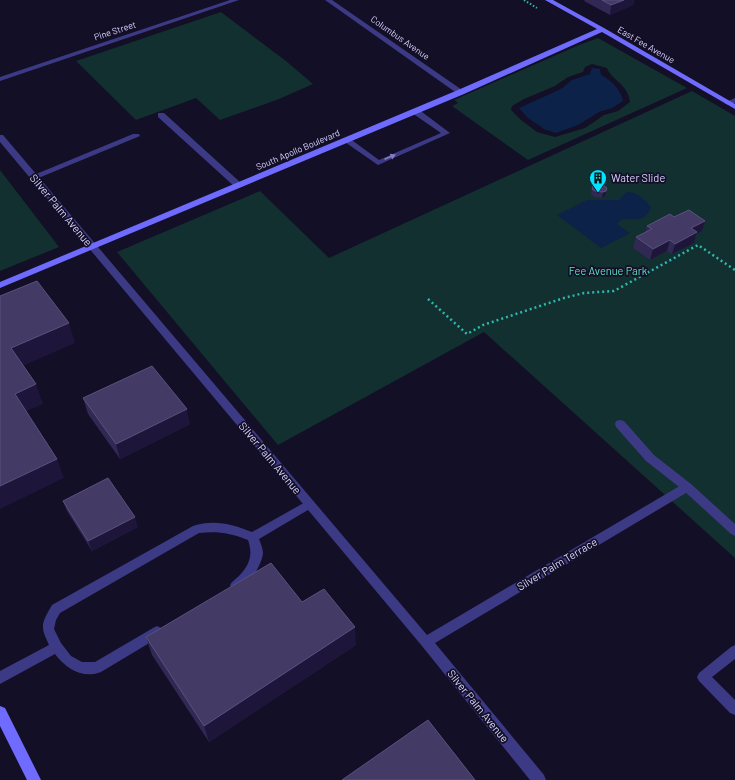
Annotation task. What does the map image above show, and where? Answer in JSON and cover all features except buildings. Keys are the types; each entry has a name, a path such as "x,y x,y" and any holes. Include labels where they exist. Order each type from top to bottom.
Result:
{"street":[{"name":"Pine Street","path":"0,78 236,0"},
{"name":"Columbus Avenue","path":"328,0 461,92"},
{"name":"East Fee Avenue","path":"548,0 731,102 735,107"},
{"name":"South Apollo Boulevard","path":"0,285 461,92 602,30"},
{"path":"346,140 378,163 446,133 415,111"},
{"path":"161,115 238,185"},
{"path":"33,177 136,136"},
{"name":"Silver Palm Avenue","path":"0,137 426,642 539,780"},
{"path":"620,424 650,458 687,487 735,531"},
{"name":"Silver Palm Terrace","path":"426,642 687,487"},
{"path":"253,537 309,504"},
{"path":"170,624 97,668 80,668 67,660 57,647 48,629 50,619 56,610 197,529 214,526 232,528 253,537"},
{"path":"224,593 244,581 253,567 257,551 253,537"},
{"path":"0,678 57,647"},
{"path":"735,651 703,677 735,709"},
{"path":"0,712 34,780"}],"path":[{"path":"428,299 467,334 483,325 564,298 584,293 614,291 698,245 735,270"}],"green space":[{"path":"221,12 286,61 313,84 279,99 220,120 196,98 136,120 76,61"},
{"path":"598,38 687,88 528,160 452,106 458,103 454,100","holes":["592,64 607,68 612,76 623,86 629,96 630,102 618,111 604,115 585,128 555,137 537,132 511,110 512,106 524,99 555,86 568,77 583,72 585,67"]},
{"name":"Fee Avenue Park","path":"692,91 735,116 735,558 484,332 278,445 117,252 260,191 329,258"},
{"path":"0,170 59,247 0,271"}],"water":[{"path":"592,68 600,69 601,75 615,86 623,101 612,108 599,112 578,125 556,133 544,129 528,118 519,108 561,89 572,80 590,74"},
{"path":"628,192 638,195 646,201 651,207 648,214 640,219 621,220 617,224 630,233 601,248 557,215 587,200 619,200 625,193"}],"place":[{"name":"Water Slide","path":"598,193"}]}
